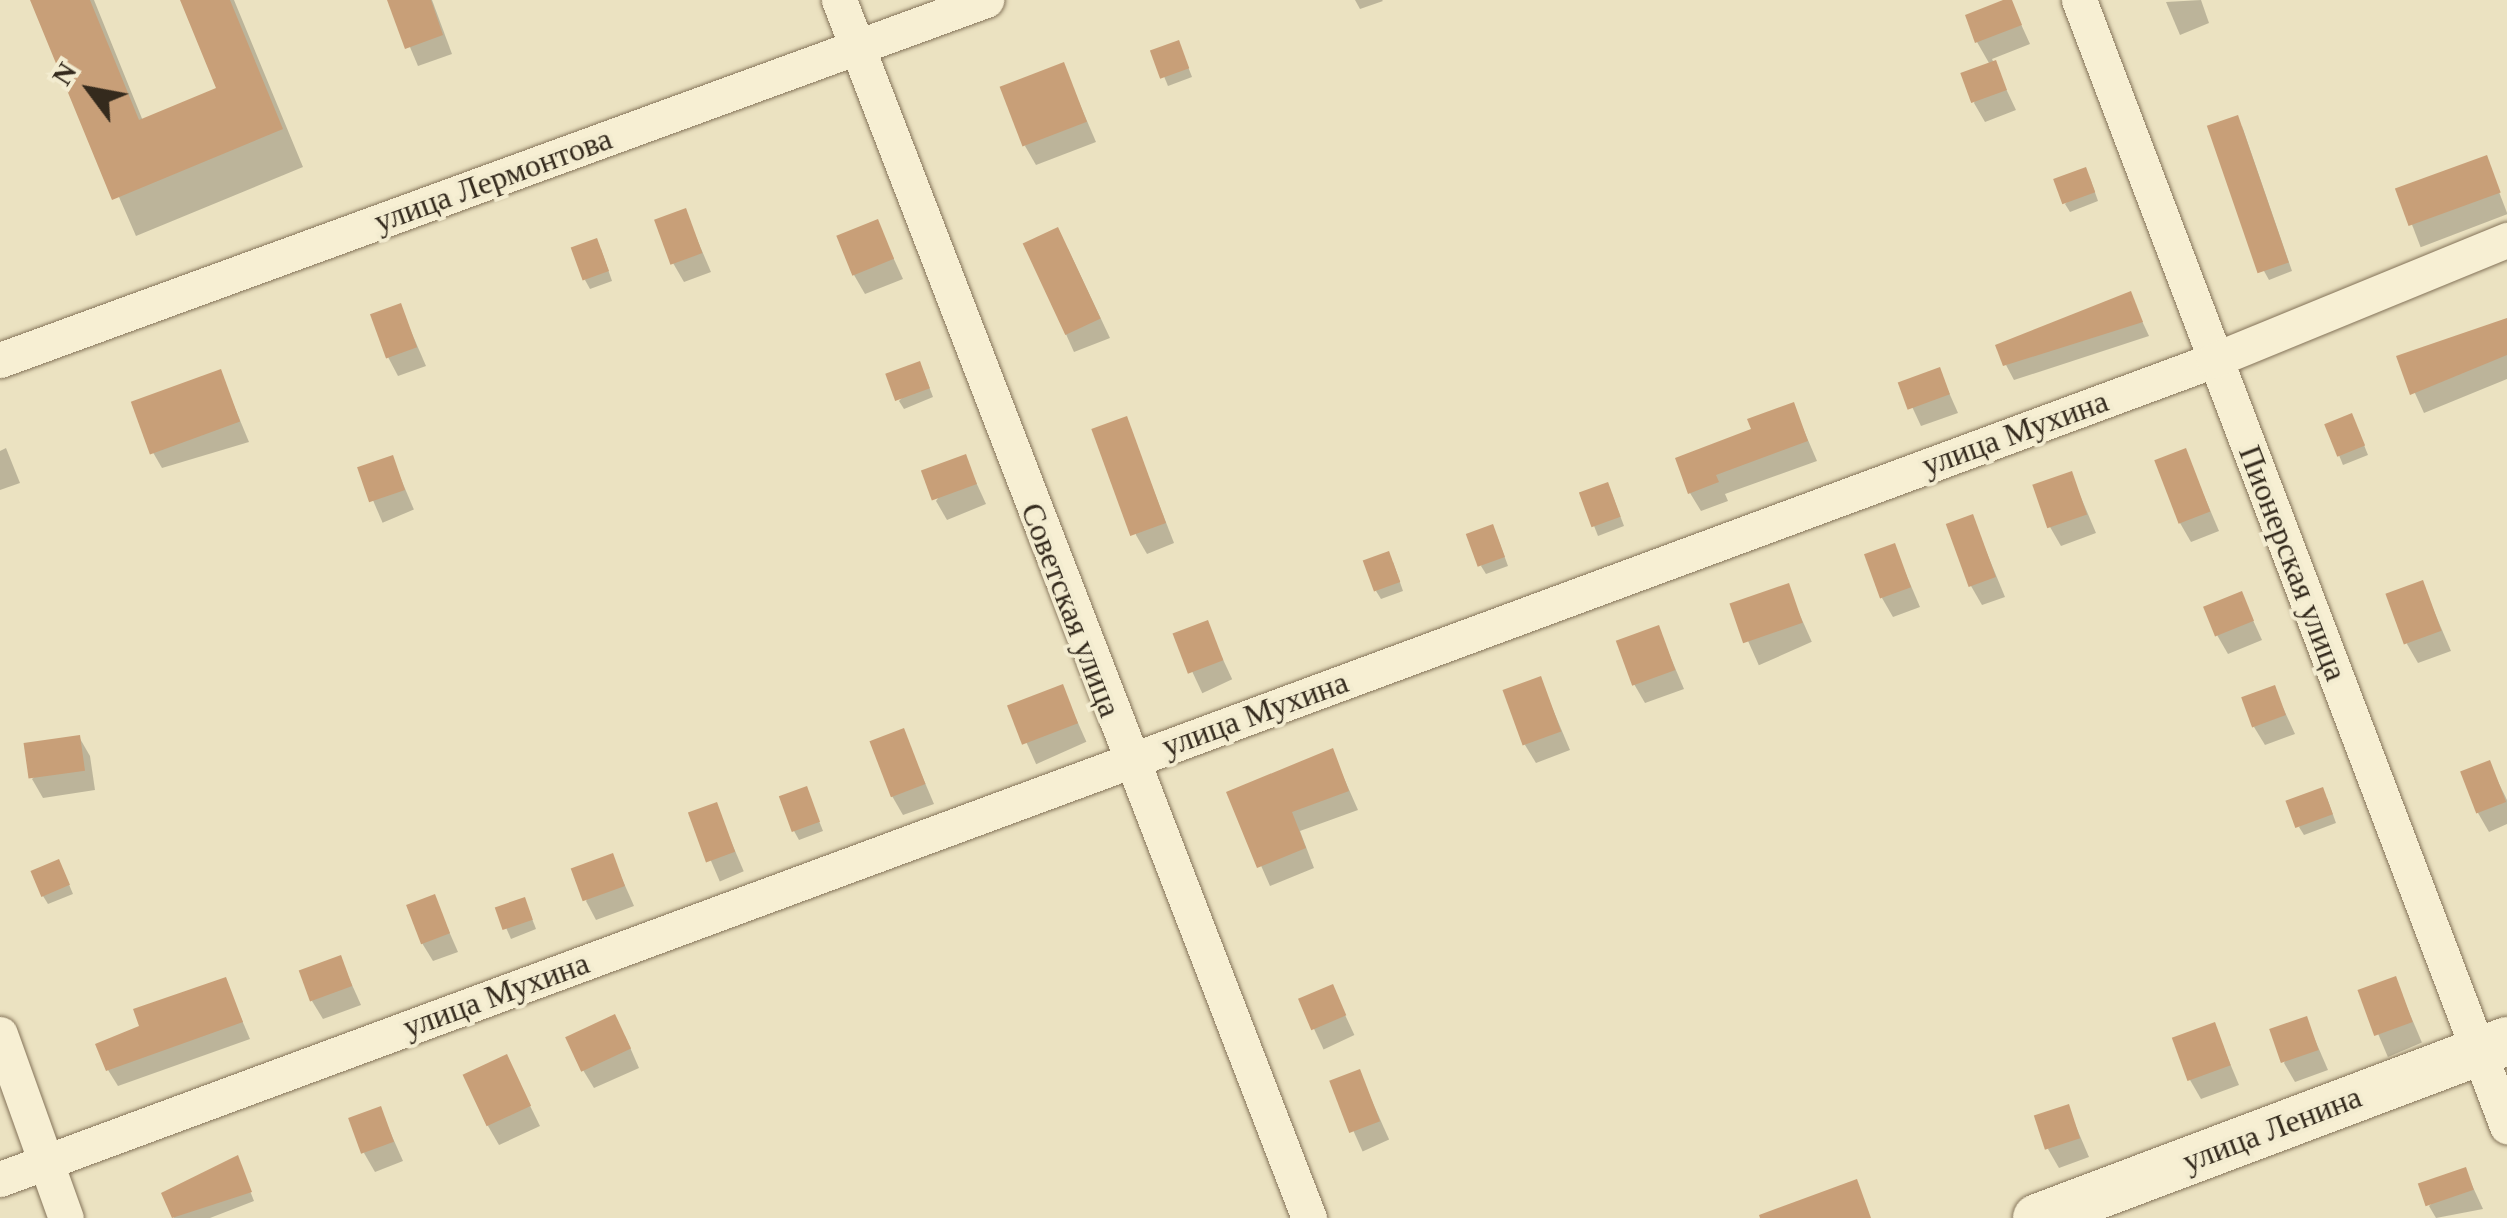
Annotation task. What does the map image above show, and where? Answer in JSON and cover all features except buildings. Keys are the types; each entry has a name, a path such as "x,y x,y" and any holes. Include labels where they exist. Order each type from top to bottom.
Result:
{"main road":[{"name":"улица Ленина","path":"2038,1218 2494,1046"}],"street":[{"name":"Советская улица","path":"839,0 1129,761 1309,1218"},
{"name":"улица Лермонтова","path":"0,360 986,0"},
{"name":"Пионерская улица","path":"2079,0 2214,360 2494,1046 2507,1126"},
{"name":"улица Мухина","path":"0,1179 2214,360 2507,240"},
{"path":"0,1034 66,1218"}]}
